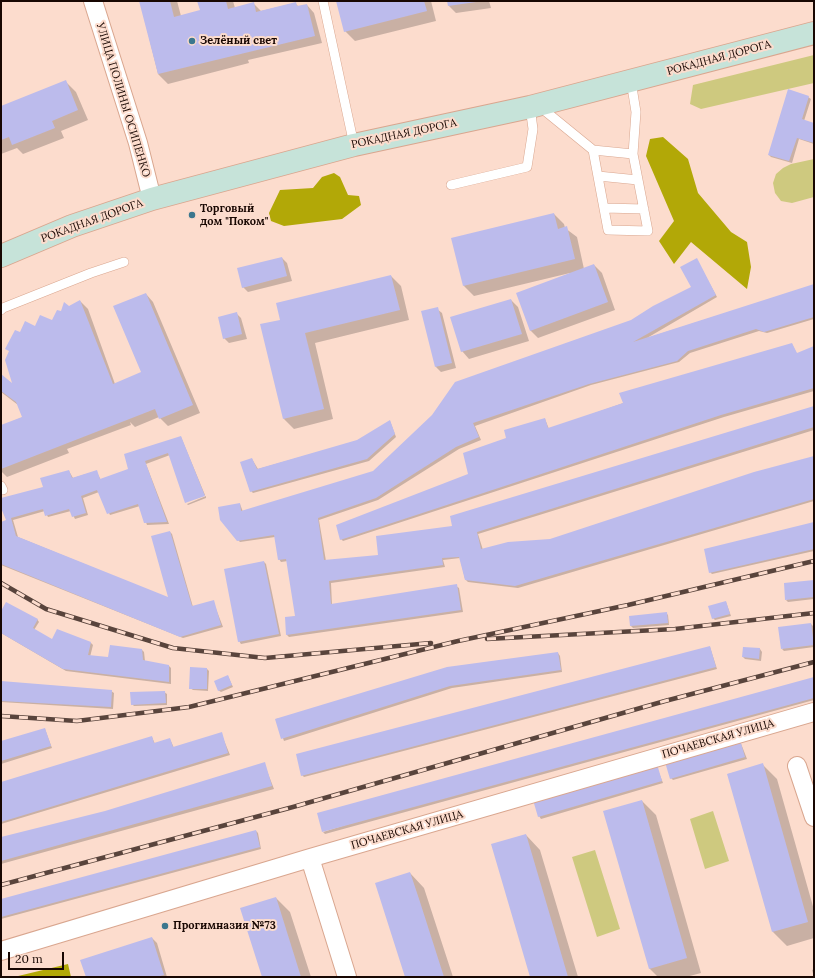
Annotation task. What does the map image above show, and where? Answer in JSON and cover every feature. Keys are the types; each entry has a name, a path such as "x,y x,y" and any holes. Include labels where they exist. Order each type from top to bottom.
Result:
{"main road":[{"name":"РОКАДНАЯ ДОРОГА","path":"1,256 72,226 152,199 354,145 534,106 814,33"}],"street":[{"name":"УЛИЦА ПОЛИНЫ ОСИПЕНКО","path":"93,1 138,143 152,199"},
{"name":"ПОЧАЕВСКАЯ УЛИЦА","path":"1,951 310,858 814,712"},
{"path":"798,766 814,816"},
{"path":"310,858 347,977"}],"lane":[{"path":"323,1 354,145"},
{"path":"593,150 608,230 648,231 633,154 636,112 630,81"},
{"path":"534,106 593,150 633,154"},
{"path":"451,185 527,167 533,129 534,106"},
{"path":"598,176 638,180"},
{"path":"604,208 644,209"},
{"path":"1,310 2,308 124,262"}],"shaded area":[{"path":"814,55 814,83 701,109 690,104 693,85"},
{"path":"663,137 688,159 698,193 731,232 747,242 751,267 747,289 691,242 674,264 659,241 674,221 646,156 650,139"},
{"path":"814,159 814,197 792,203 781,201 775,193 773,183 776,174 791,164"},
{"path":"334,173 340,177 348,195 359,196 361,205 342,219 284,226 271,221 269,213 280,190 313,188 322,177"},
{"path":"713,811 729,861 705,869 690,819"},
{"path":"595,850 620,929 597,937 572,857"},
{"path":"68,964 71,977 14,977"}],"building":[{"path":"139,1 170,1 174,17 200,10 197,1 226,1 228,9 254,2 256,12 296,2 297,6 307,4 315,36 158,74"},
{"path":"336,1 424,1 427,11 344,32"},
{"path":"447,1 476,1 476,2 448,6"},
{"path":"66,80 78,110 52,121 55,128 12,145 9,137 1,140 1,106"},
{"path":"788,89 809,96 802,119 814,123 814,143 797,138 789,161 768,155"},
{"path":"554,213 558,229 567,226 575,259 463,286 451,238"},
{"path":"282,257 287,276 242,288 237,268"},
{"path":"697,258 716,295 633,342 814,284 814,317 764,332 756,329 688,351 677,361 589,384 473,423 479,437 456,447 376,498 318,518 324,560 378,555 376,536 452,526 450,516 814,406 814,427 477,532 481,549 508,542 550,539 754,472 814,456 814,499 515,586 465,580 459,557 442,558 443,565 329,581 331,604 457,584 461,610 286,635 285,617 295,616 286,559 278,560 274,535 237,541 220,520 218,507 240,503 241,511 373,471 432,415 455,382 631,320 653,306 691,287 680,267"},
{"path":"594,264 608,302 530,331 516,293"},
{"path":"391,275 400,310 305,333 324,409 283,419 260,324 280,320 276,303"},
{"path":"146,293 193,405 159,419 155,409 1,469 1,425 22,417 16,402 1,391 1,374 12,383 5,360 9,351 5,349 15,330 20,332 25,321 35,326 40,315 52,320 57,310 61,311 64,302 69,306 80,300 113,384 141,372 113,306"},
{"path":"511,299 522,334 461,352 450,317"},
{"path":"438,307 452,363 435,367 421,311"},
{"path":"237,312 242,334 223,339 218,317"},
{"path":"792,343 797,353 814,346 814,388 721,415 340,540 336,525 468,474 463,453 506,438 504,430 545,418 548,428 623,403 619,393"},
{"path":"390,420 395,434 367,459 250,492 240,462 252,458 257,469 357,440"},
{"path":"181,436 205,496 185,503 168,453 145,461 167,522 144,523 138,504 107,514 97,490 81,496 86,513 72,517 69,509 45,516 43,509 11,518 16,536 168,597 151,536 170,531 192,606 214,600 221,625 180,637 1,564 1,522 6,520 1,508 1,498 43,487 40,478 69,470 72,478 97,470 100,479 128,469 124,454"},
{"path":"814,522 814,549 709,573 704,549"},
{"path":"264,561 279,634 238,642 224,569"},
{"path":"814,580 814,597 785,600 784,583"},
{"path":"726,601 730,614 712,619 708,606"},
{"path":"6,602 38,619 33,628 52,639 57,629 91,642 88,655 108,657 110,645 142,649 143,660 169,665 169,682 63,669 1,633 1,611"},
{"path":"667,612 668,623 630,626 629,616"},
{"path":"811,623 814,645 781,649 778,627"},
{"path":"710,646 716,667 301,776 296,754"},
{"path":"743,647 760,648 759,659 742,657"},
{"path":"558,652 561,670 450,686 281,739 275,719 447,667"},
{"path":"190,667 207,668 207,689 189,689"},
{"path":"228,675 232,685 218,691 214,681"},
{"path":"814,677 814,698 322,832 317,813"},
{"path":"1,681 112,690 111,707 1,701"},
{"path":"165,691 166,703 131,705 130,692"},
{"path":"45,728 51,746 1,761 1,741"},
{"path":"222,732 228,753 1,822 1,782 152,736 154,743 170,738 173,747"},
{"path":"740,740 745,757 670,779 665,762"},
{"path":"265,762 272,786 1,861 1,837 105,811"},
{"path":"763,763 808,922 772,932 727,774"},
{"path":"657,764 662,781 538,817 533,800"},
{"path":"642,800 687,958 649,969 603,811"},
{"path":"256,830 260,847 1,917 1,899"},
{"path":"526,834 568,977 530,977 491,844"},
{"path":"410,872 444,977 405,977 375,883"},
{"path":"276,897 301,977 262,977 240,908"},
{"path":"152,937 164,975 156,977 86,977 80,960"}],"railway":[{"path":"1,716 77,721 189,707 458,641 628,605 814,561"},
{"path":"1,583 46,609 173,648 265,658 431,643"},
{"path":"487,639 675,629 814,613"},
{"path":"1,885 293,807 665,701 814,662"}],"place":[{"name":"Зелёный свет","path":"192,41"},
{"name":"Торговый дом \"Поком\"","path":"192,215"},
{"name":"Прогимназия №73","path":"165,926"}]}
